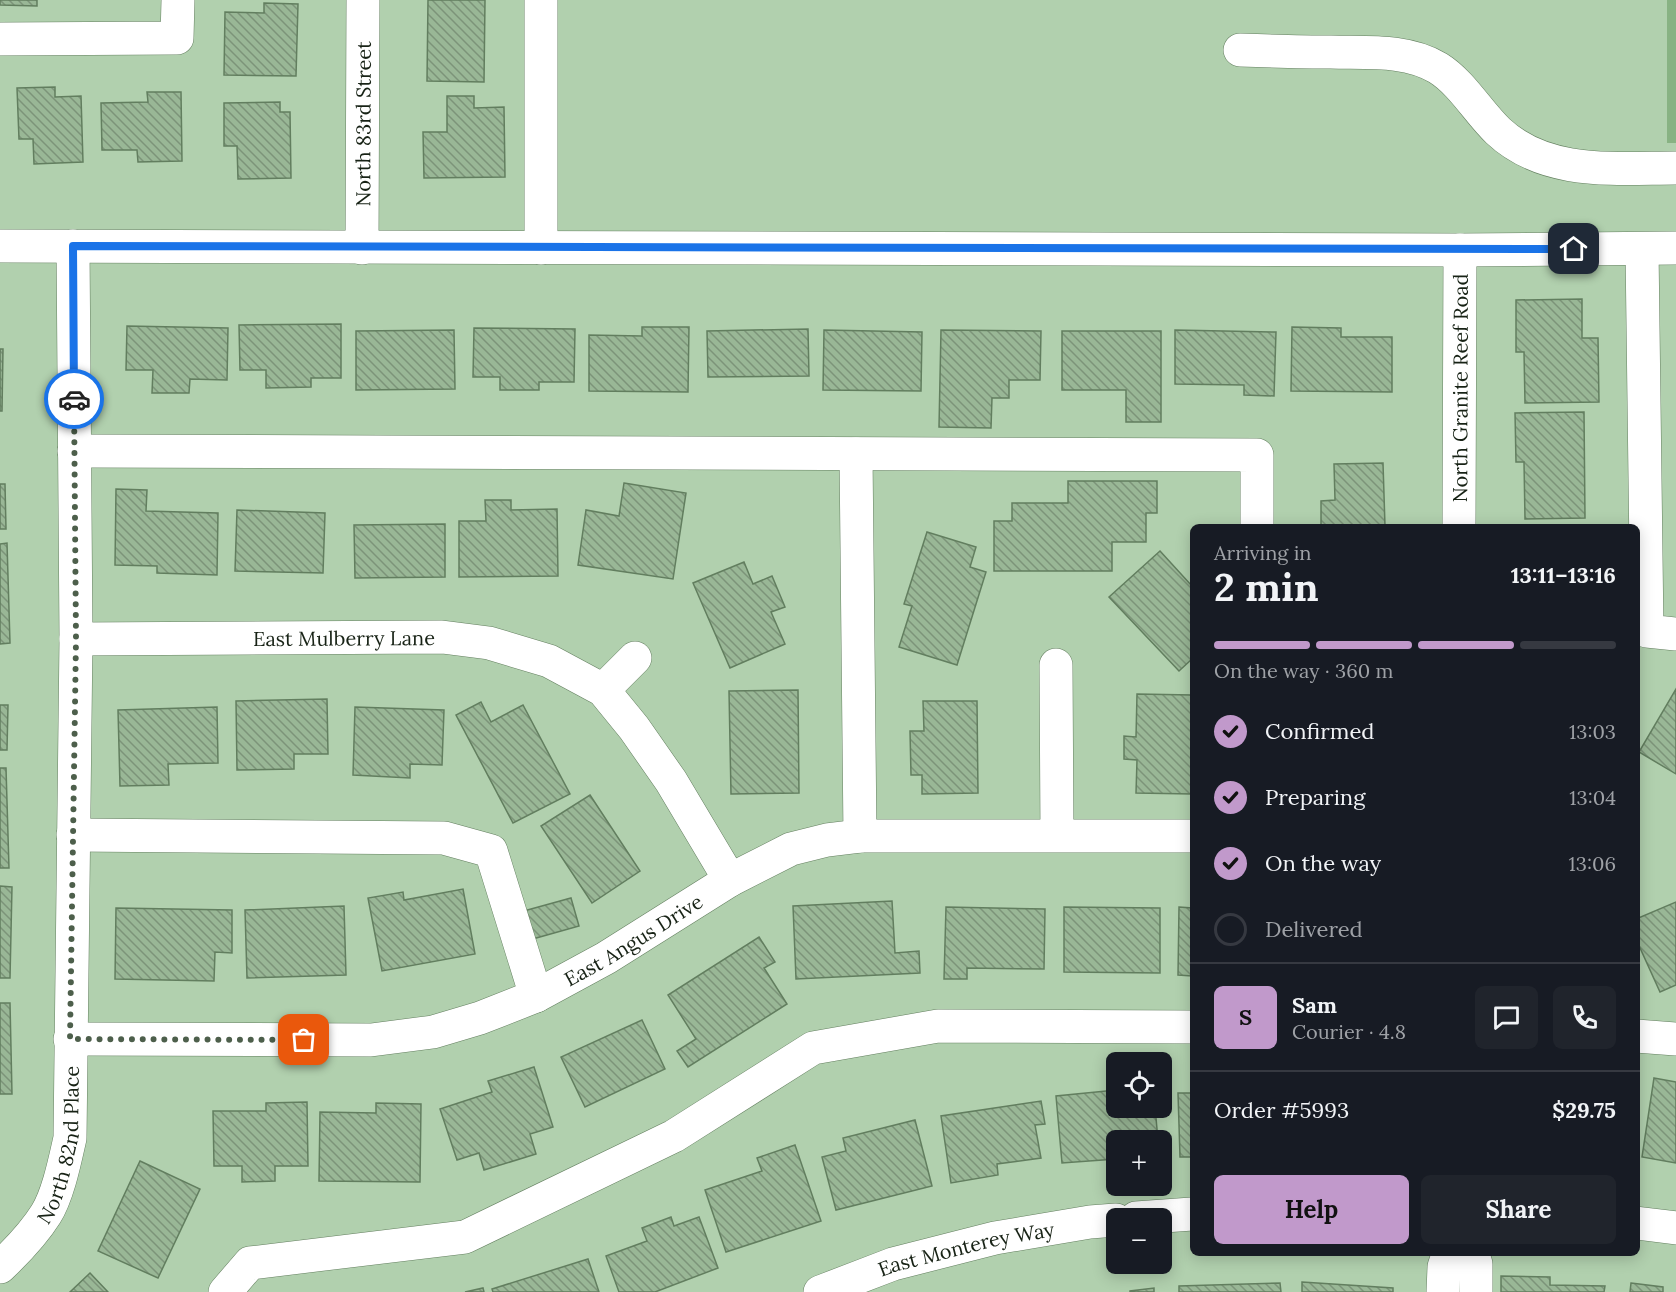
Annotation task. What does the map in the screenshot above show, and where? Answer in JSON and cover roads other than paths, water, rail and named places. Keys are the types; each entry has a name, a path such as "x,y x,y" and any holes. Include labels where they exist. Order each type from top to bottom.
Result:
{"street":[{"path":"0,39 177,38 178,0"},
{"name":"North 83rd Street","path":"362,248 363,0"},
{"path":"541,0 541,248"},
{"path":"1240,50 1397,54 1439,68 1499,132 1519,148 1536,156 1590,168 1676,168"},
{"path":"0,246 1460,250 1676,248"},
{"name":"North 82nd Place","path":"0,1267 20,1247 47,1212 62,1172 70,1138 76,639 73,246"},
{"path":"1642,249 1647,631 1676,634"},
{"name":"North Granite Reef Road","path":"1459,524 1460,250"},
{"path":"74,451 1257,455 1257,524"},
{"path":"856,454 860,836"},
{"name":"East Mulberry Lane","path":"76,639 442,637 489,643 549,661 603,690 634,728 664,772 730,880"},
{"path":"603,690 635,658"},
{"path":"1056,665 1057,835"},
{"path":"73,835 444,838 491,851 536,996"},
{"name":"East Angus Drive","path":"70,1039 371,1040 433,1032 536,996 606,958 730,880 791,849 827,840 860,836 1190,836"},
{"path":"225,1292 250,1263 465,1237 674,1136 813,1048 938,1026 1190,1027"},
{"path":"1640,1036 1676,1039"},
{"path":"1172,1215 1190,1214"},
{"name":"East Monterey Way","path":"819,1292 893,1264 995,1238 1106,1221"},
{"path":"1640,1224 1676,1228"},
{"path":"1443,1292 1444,1267 1448,1256"},
{"path":"1473,1256 1476,1264 1476,1292"}]}
